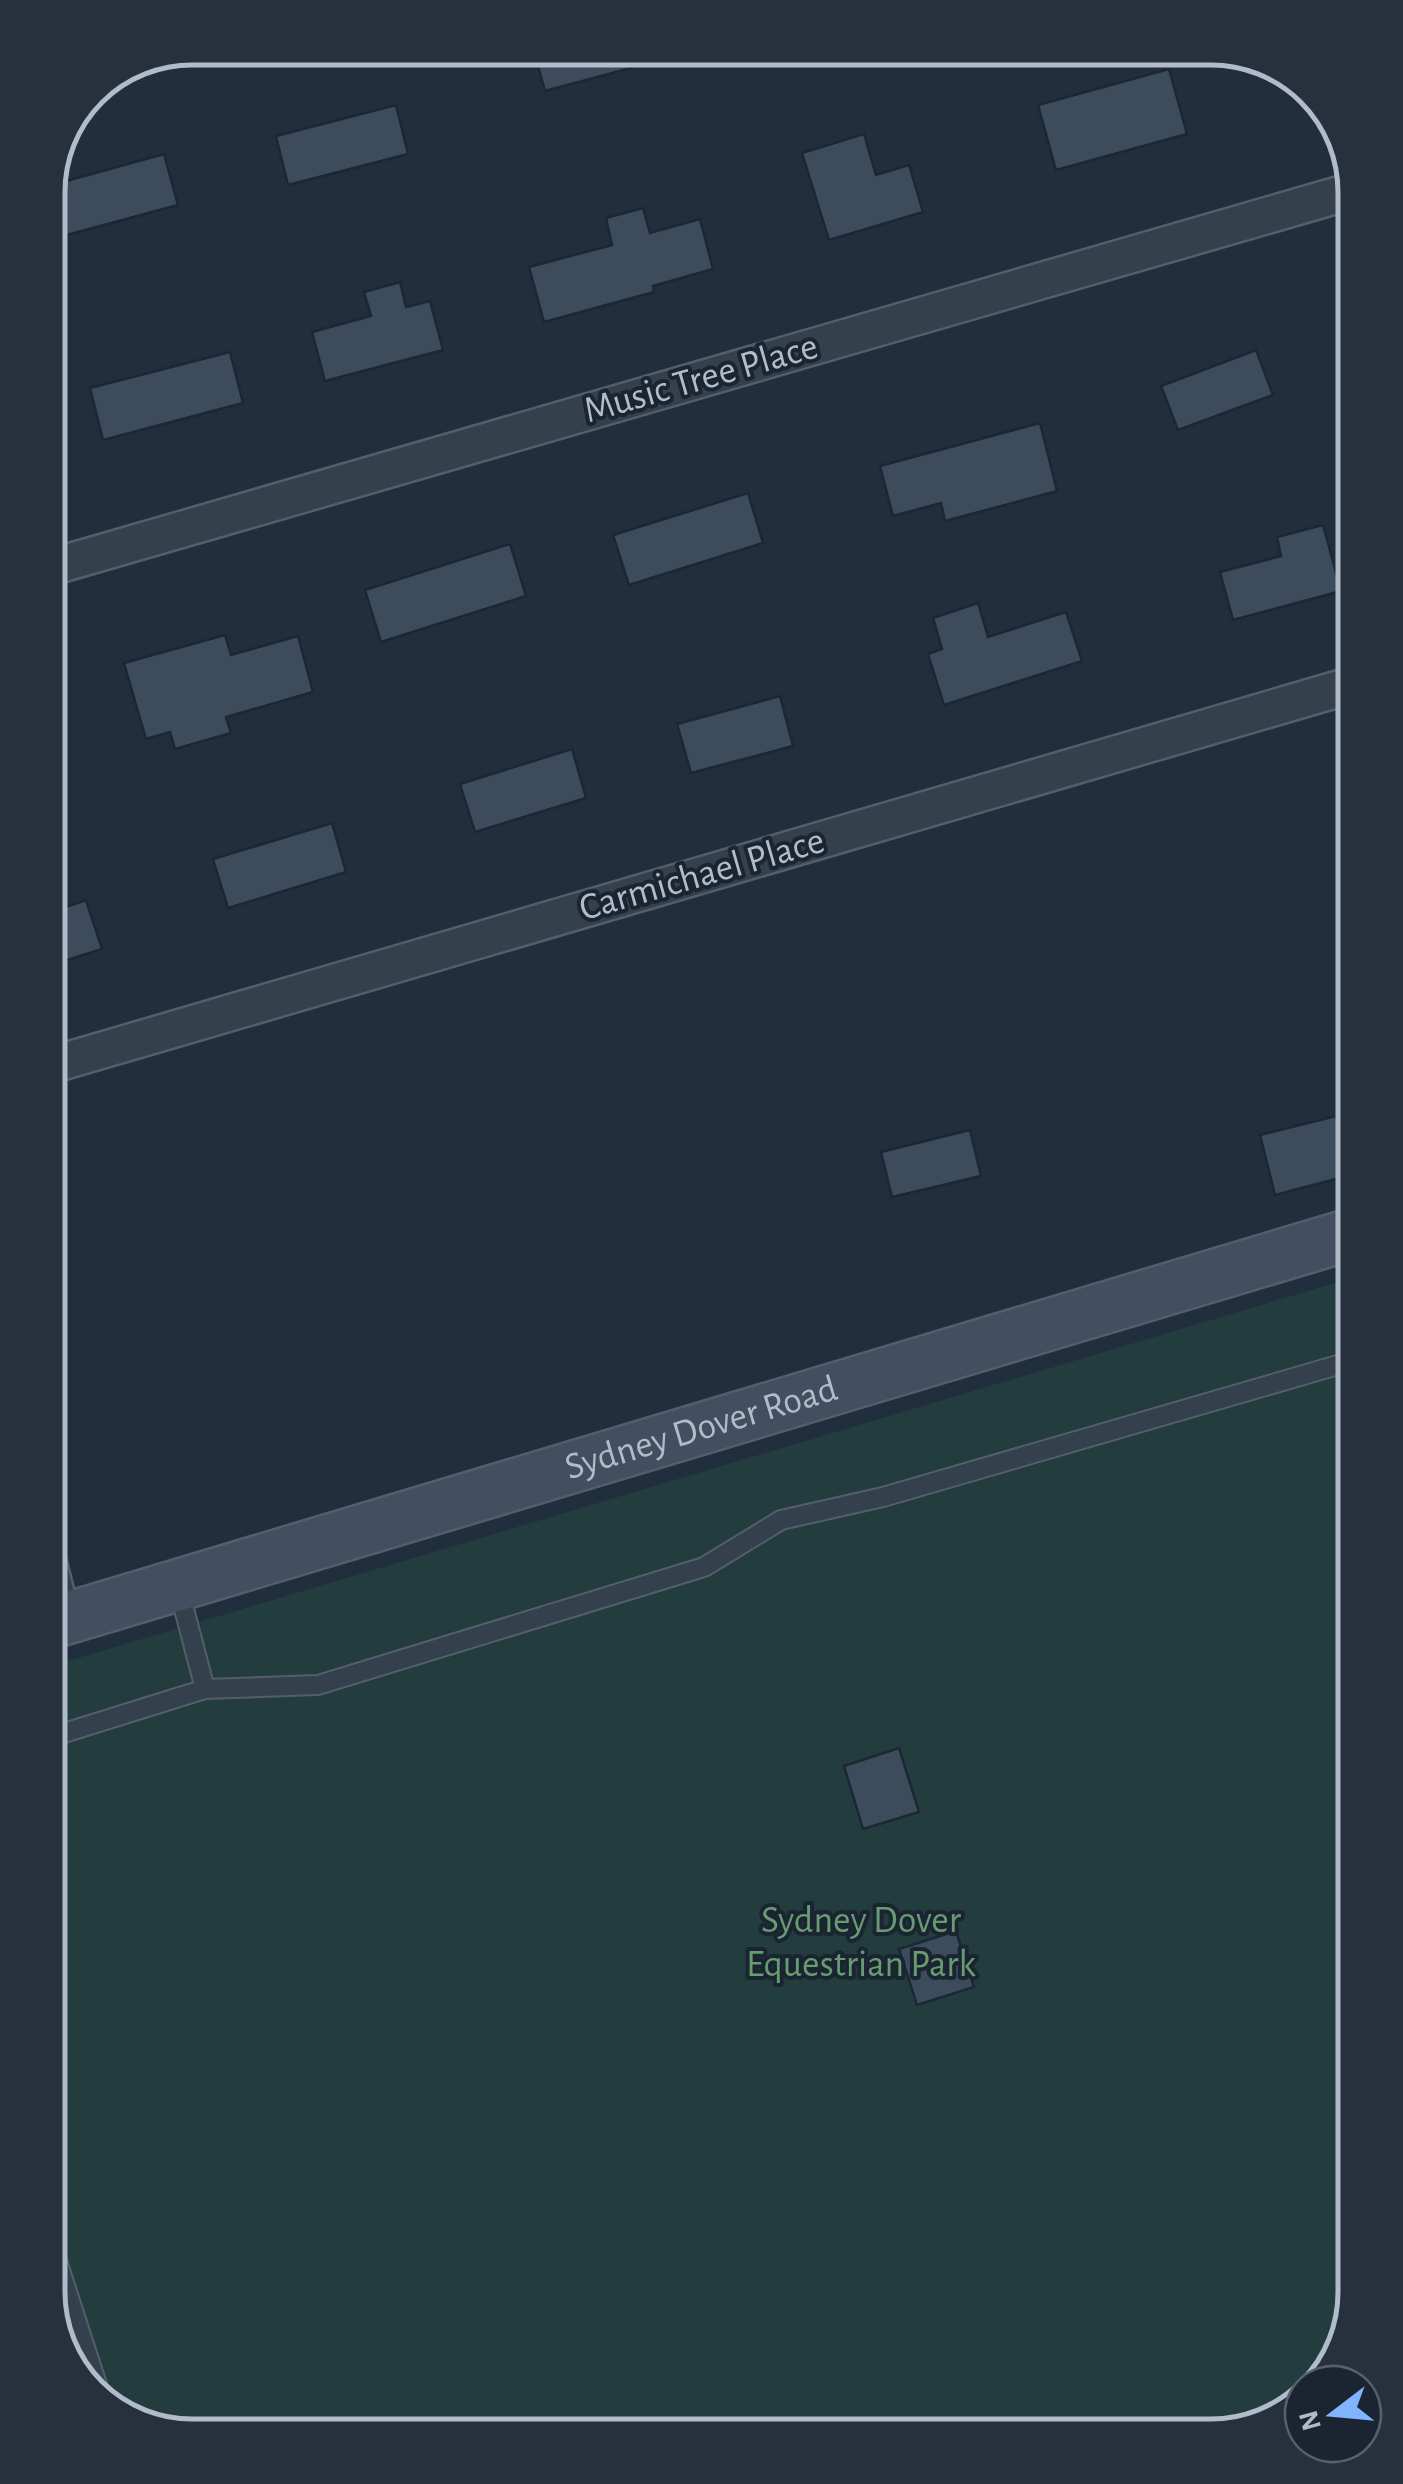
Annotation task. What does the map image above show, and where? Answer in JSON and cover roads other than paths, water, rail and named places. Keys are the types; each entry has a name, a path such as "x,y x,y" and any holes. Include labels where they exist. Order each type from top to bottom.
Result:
{"street":[{"name":"Music Tree Place","path":"65,563 1338,195"},
{"name":"Carmichael Place","path":"65,1061 1338,689"},
{"name":"Sydney Dover Road","path":"65,1619 1338,1238"}],"lane":[{"path":"65,1733 206,1689 318,1685 704,1567 781,1520 883,1497 1338,1365"},
{"path":"178,1586 206,1689"},
{"path":"65,2287 92,2370"}],"park label":[{"name":"Sydney Dover Equestrian Park","path":"861,1943"}]}
